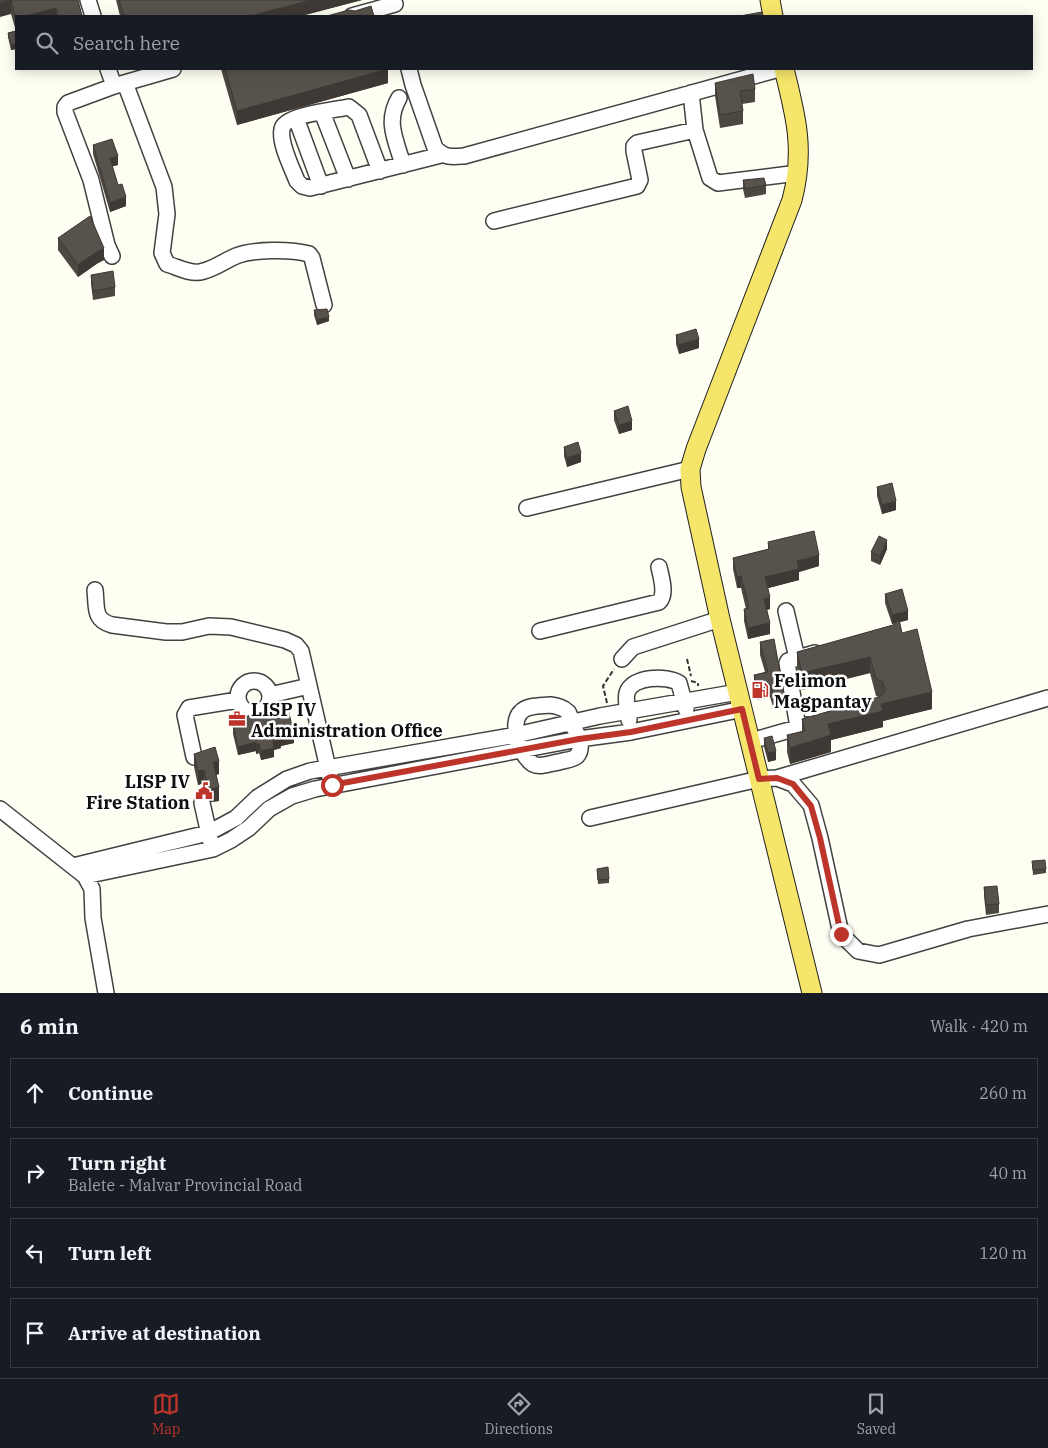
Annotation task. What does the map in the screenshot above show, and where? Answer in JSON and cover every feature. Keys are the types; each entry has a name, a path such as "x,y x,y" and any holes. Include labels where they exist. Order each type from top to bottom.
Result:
{"main road":[{"path":"770,0 773,15"},
{"path":"784,70 797,118 799,143 798,173 792,200 690,469 691,487 740,700 751,741 768,778 812,993"}],"street":[{"path":"88,0 93,15"},
{"path":"357,15 396,7"},
{"path":"109,70 119,84 164,187 167,214 162,253 166,264 184,270 199,272 252,251 309,254 312,258 324,305"},
{"path":"112,256 107,245 91,180 65,112 65,107 68,103 119,84 168,70"},
{"path":"409,70 435,148 441,155"},
{"path":"380,171 360,115 349,107 296,118 286,122 282,128 282,139 297,181 302,186 310,188 380,171 441,155 450,157 464,156 775,70"},
{"path":"691,92 695,130 710,178 714,182 798,173"},
{"path":"399,98 394,106 392,117 403,165"},
{"path":"322,112 348,179"},
{"path":"296,118 320,186"},
{"path":"494,222 638,186 640,180 634,151 634,146 637,143 695,130"},
{"path":"370,142 396,137"},
{"path":"527,508 690,469"},
{"path":"540,631 659,602 663,599 664,593 659,567"},
{"path":"96,590 98,617 104,623 166,632 182,632 209,626 231,627 291,642 296,645 301,650 332,785"},
{"path":"786,611 797,658"},
{"path":"622,659 633,647 720,619"},
{"path":"798,727 786,666 788,661 825,651"},
{"path":"631,732 626,695 632,685 638,681 666,677 679,683 689,721"},
{"path":"251,681 263,684 270,695 267,707 262,712 256,714 244,710 238,700 241,688 251,681"},
{"path":"270,695 309,686"},
{"path":"590,818 768,778 1048,698"},
{"path":"194,756 185,715 186,711 189,708 238,700"},
{"path":"73,866 208,833 236,818 258,797 287,779 328,768 516,735 684,701 740,700"},
{"path":"85,876 213,849 249,828 269,809 292,796 332,785 579,739 689,721 740,700"},
{"path":"522,750 516,735 515,721 521,711 527,708 558,706 568,713 579,739"},
{"path":"751,741 824,720"},
{"path":"768,778 793,784 811,806 841,934 858,950 880,955 968,930 1048,914"},
{"path":"202,803 213,849"},
{"path":"0,809 85,876 92,889 93,918 106,993"}],"path":[{"path":"610,715 603,686 622,659"}],"building":[{"path":"0,0 11,0 0,3"},
{"path":"11,0 78,0 82,15 58,15 56,8 30,15 15,15"},
{"path":"119,0 311,0 255,15 124,15"},
{"path":"371,6 374,15 331,15 349,10 355,11"},
{"path":"762,12 763,15 746,15"},
{"path":"15,31 15,44 11,45 8,33"},
{"path":"225,70 384,70 237,111"},
{"path":"753,74 755,89 740,91 743,111 720,115 715,83"},
{"path":"112,139 118,156 110,158 118,185 122,184 126,197 110,203 93,145"},
{"path":"764,178 766,185 745,189 743,180"},
{"path":"90,216 104,248 78,265 58,238"},
{"path":"113,271 115,287 93,291 91,275"},
{"path":"327,309 329,317 317,320 314,310"},
{"path":"696,329 699,339 679,345 676,335"},
{"path":"628,406 632,421 619,425 614,411"},
{"path":"578,442 581,453 567,458 564,447"},
{"path":"892,483 896,501 882,505 877,487"},
{"path":"814,531 819,555 797,561 799,569 765,577 770,597 764,599 770,623 748,628 744,609 749,608 741,576 737,577 733,558 769,549 768,542"},
{"path":"879,536 887,540 880,556 871,552"},
{"path":"902,589 908,611 892,615 885,594"},
{"path":"899,620 902,633 917,629 932,692 881,704 883,711 828,724 831,735 790,748 787,735 805,731 802,719 879,697 885,690 883,682 876,679 870,657 802,673 797,652 893,625"},
{"path":"774,639 784,694 774,697 770,684 757,687 754,675 768,672 760,642"},
{"path":"287,705 294,734 280,737 281,739 273,741 274,748 261,751 259,744 256,745 256,742 238,747 233,725 238,724 237,719"},
{"path":"772,736 776,751 768,753 764,738"},
{"path":"215,747 219,761 213,762 219,787 211,789 204,770 198,771 194,754"},
{"path":"1045,860 1046,869 1033,870 1032,861"},
{"path":"608,867 609,879 598,880 597,869"},
{"path":"997,886 999,904 986,905 984,887"}],"place":[{"name":"Felimon Magpantay","path":"760,690"},
{"name":"LISP IV Administration Office","path":"237,719"},
{"name":"LISP IV Fire Station","path":"204,791"}],"route":[{"path":"332,785 579,739 631,732 742,709 759,779 777,778 793,784 811,806 841,934"}]}
